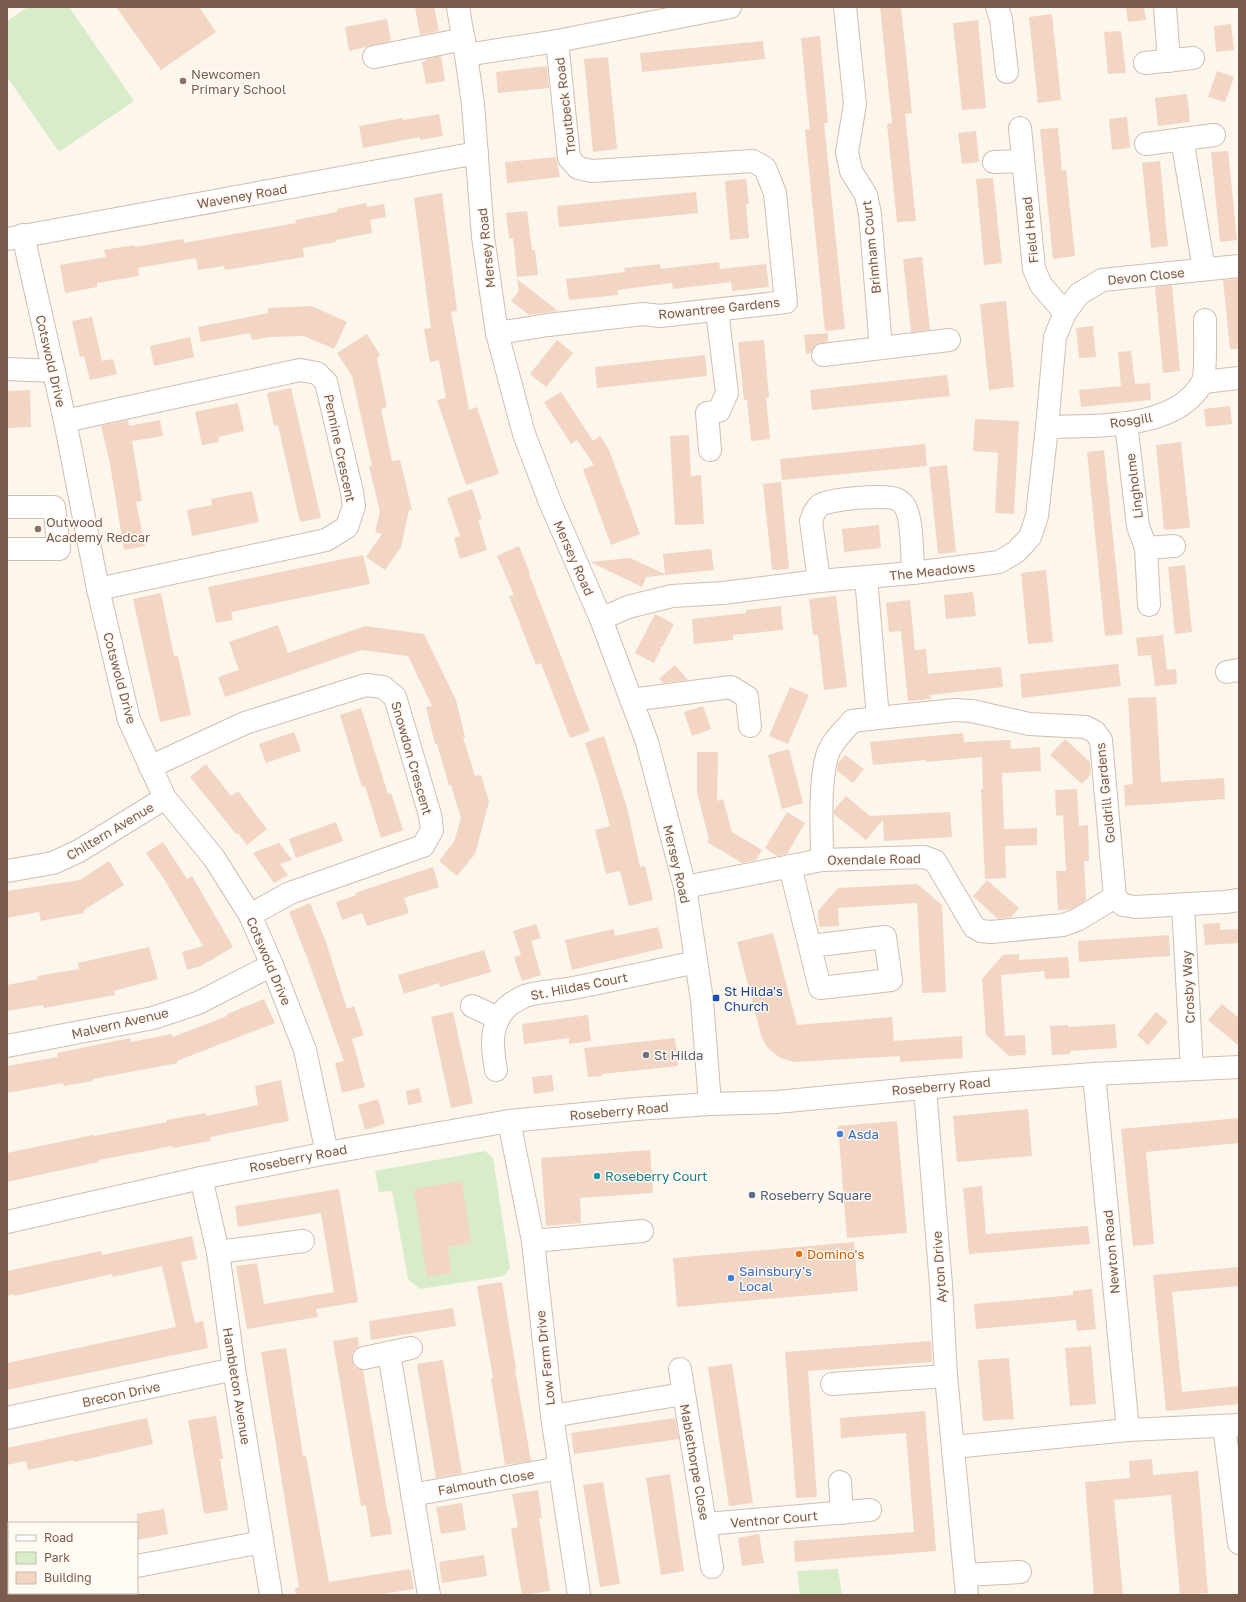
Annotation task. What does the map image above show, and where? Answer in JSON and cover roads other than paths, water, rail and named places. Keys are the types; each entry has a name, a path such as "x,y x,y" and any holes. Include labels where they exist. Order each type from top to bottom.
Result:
{"street":[{"name":"Mersey Road","path":"458,7 465,47 477,153 483,237 497,333 524,434 550,502 601,618 647,742 685,887 702,1000 710,1104"},
{"name":"Troutbeck Road","path":"374,57 465,47 557,41 730,7"},
{"name":"Brimham Court","path":"845,7 856,104 847,152 851,171 866,195 869,208 881,348"},
{"path":"997,7 1001,19 1007,72"},
{"path":"1165,7 1169,61"},
{"name":"Troutbeck Road","path":"557,41 569,158 578,168"},
{"path":"1145,63 1193,58"},
{"name":"Field Head","path":"1020,128 1034,269 1041,285 1065,313"},
{"path":"1146,144 1214,135"},
{"path":"1182,139 1204,269"},
{"name":"Waveney Road","path":"15,237 477,153"},
{"name":"Rowantree Gardens","path":"497,333 548,325 643,314 660,316 786,302 775,193 765,168 753,161 592,171 578,168"},
{"path":"994,162 1024,161"},
{"name":"Cotswold Drive","path":"15,237 54,371 98,589 129,720 165,798 214,858 250,915 272,965 305,1050 327,1153"},
{"name":"Devon Close","path":"1065,313 1079,294 1102,280 1239,266"},
{"path":"710,450 707,413 719,411 727,393 717,310"},
{"name":"The Meadows","path":"601,618 628,607 672,596 723,593 818,581 913,573 999,562 1016,552 1030,537 1037,516 1055,337 1065,313"},
{"path":"1205,320 1203,382 1239,378"},
{"path":"823,355 949,340"},
{"path":"7,369 54,371"},
{"name":"Pennine Crescent","path":"65,421 300,370 318,373 326,382 352,492 354,506 347,527 326,540 98,589"},
{"name":"Rosgill","path":"1047,427 1126,423 1148,420 1169,412 1187,402 1203,382"},
{"name":"Lingholme","path":"1126,423 1138,526 1146,548 1149,605"},
{"path":"818,581 811,521 814,512 820,506 833,500 896,498 904,504 909,514 913,573"},
{"path":"7,508 54,507 59,549 7,549"},
{"path":"1146,548 1174,546"},
{"path":"866,577 878,718"},
{"name":"Snowdon Crescent","path":"150,766 245,724 366,685 383,687 395,697 430,815 432,830 423,846 290,893 250,915"},
{"path":"631,700 732,687 747,697 750,726"},
{"name":"Goldrill Gardens","path":"822,860 822,807 824,773 827,755 834,741 852,721 961,710 972,711 1029,724 1074,725 1086,727 1095,732 1101,740 1115,897"},
{"name":"Chiltern Avenue","path":"7,871 53,863 79,851 165,798"},
{"name":"Oxendale Road","path":"685,887 822,860 924,857 935,861 974,927 981,931 991,932 1063,925 1076,920 1115,897"},
{"path":"790,866 810,946"},
{"path":"1115,897 1123,905 1135,907 1183,905 1239,900"},
{"name":"Crosby Way","path":"1183,905 1192,1069"},
{"name":"St. Hildas Court","path":"496,1070 492,1041 493,1030 498,1018 507,1006 527,996 573,988 696,962"},
{"name":"Malvern Avenue","path":"7,1046 153,1018 198,1003 272,965"},
{"path":"472,1006 498,1018"},
{"name":"Roseberry Road","path":"7,1222 201,1178 327,1153 509,1121 636,1109 710,1104 777,1102 1094,1074 1239,1067"},
{"name":"Newton Road","path":"1094,1074 1128,1430"},
{"name":"Ayton Drive","path":"925,1088 941,1285 946,1376 954,1447 966,1585"},
{"name":"Low Farm Drive","path":"509,1121 532,1241 552,1416 579,1595"},
{"name":"Hambleton Avenue","path":"201,1178 218,1252 234,1370 271,1595"},
{"path":"532,1241 642,1231"},
{"path":"218,1252 303,1241"},
{"path":"364,1358 412,1348"},
{"path":"389,1353 429,1595"},
{"name":"Brecon Drive","path":"7,1418 234,1370"},
{"path":"680,1370 683,1394"},
{"path":"832,1384 946,1376"},
{"name":"Mablethorpe Close","path":"552,1416 683,1394 712,1567"},
{"path":"954,1447 1128,1430 1232,1426 1239,1543"},
{"name":"Falmouth Close","path":"412,1495 560,1468"},
{"path":"840,1482 842,1513"},
{"name":"Ventnor Court","path":"706,1524 870,1510"},
{"path":"138,1566 262,1542"},
{"path":"966,1585 1020,1572"}],"place":[{"name":"Newcomen Primary School","path":"183,81"},
{"name":"Outwood Academy Redcar","path":"38,529"},
{"name":"St Hilda's Church","path":"716,998"},
{"name":"St Hilda","path":"646,1055"},
{"name":"Asda","path":"840,1134"},
{"name":"Roseberry Court","path":"597,1176"},
{"name":"Roseberry Square","path":"752,1195"},
{"name":"Domino's","path":"799,1254"},
{"name":"Sainsbury's Local","path":"731,1278"}]}
